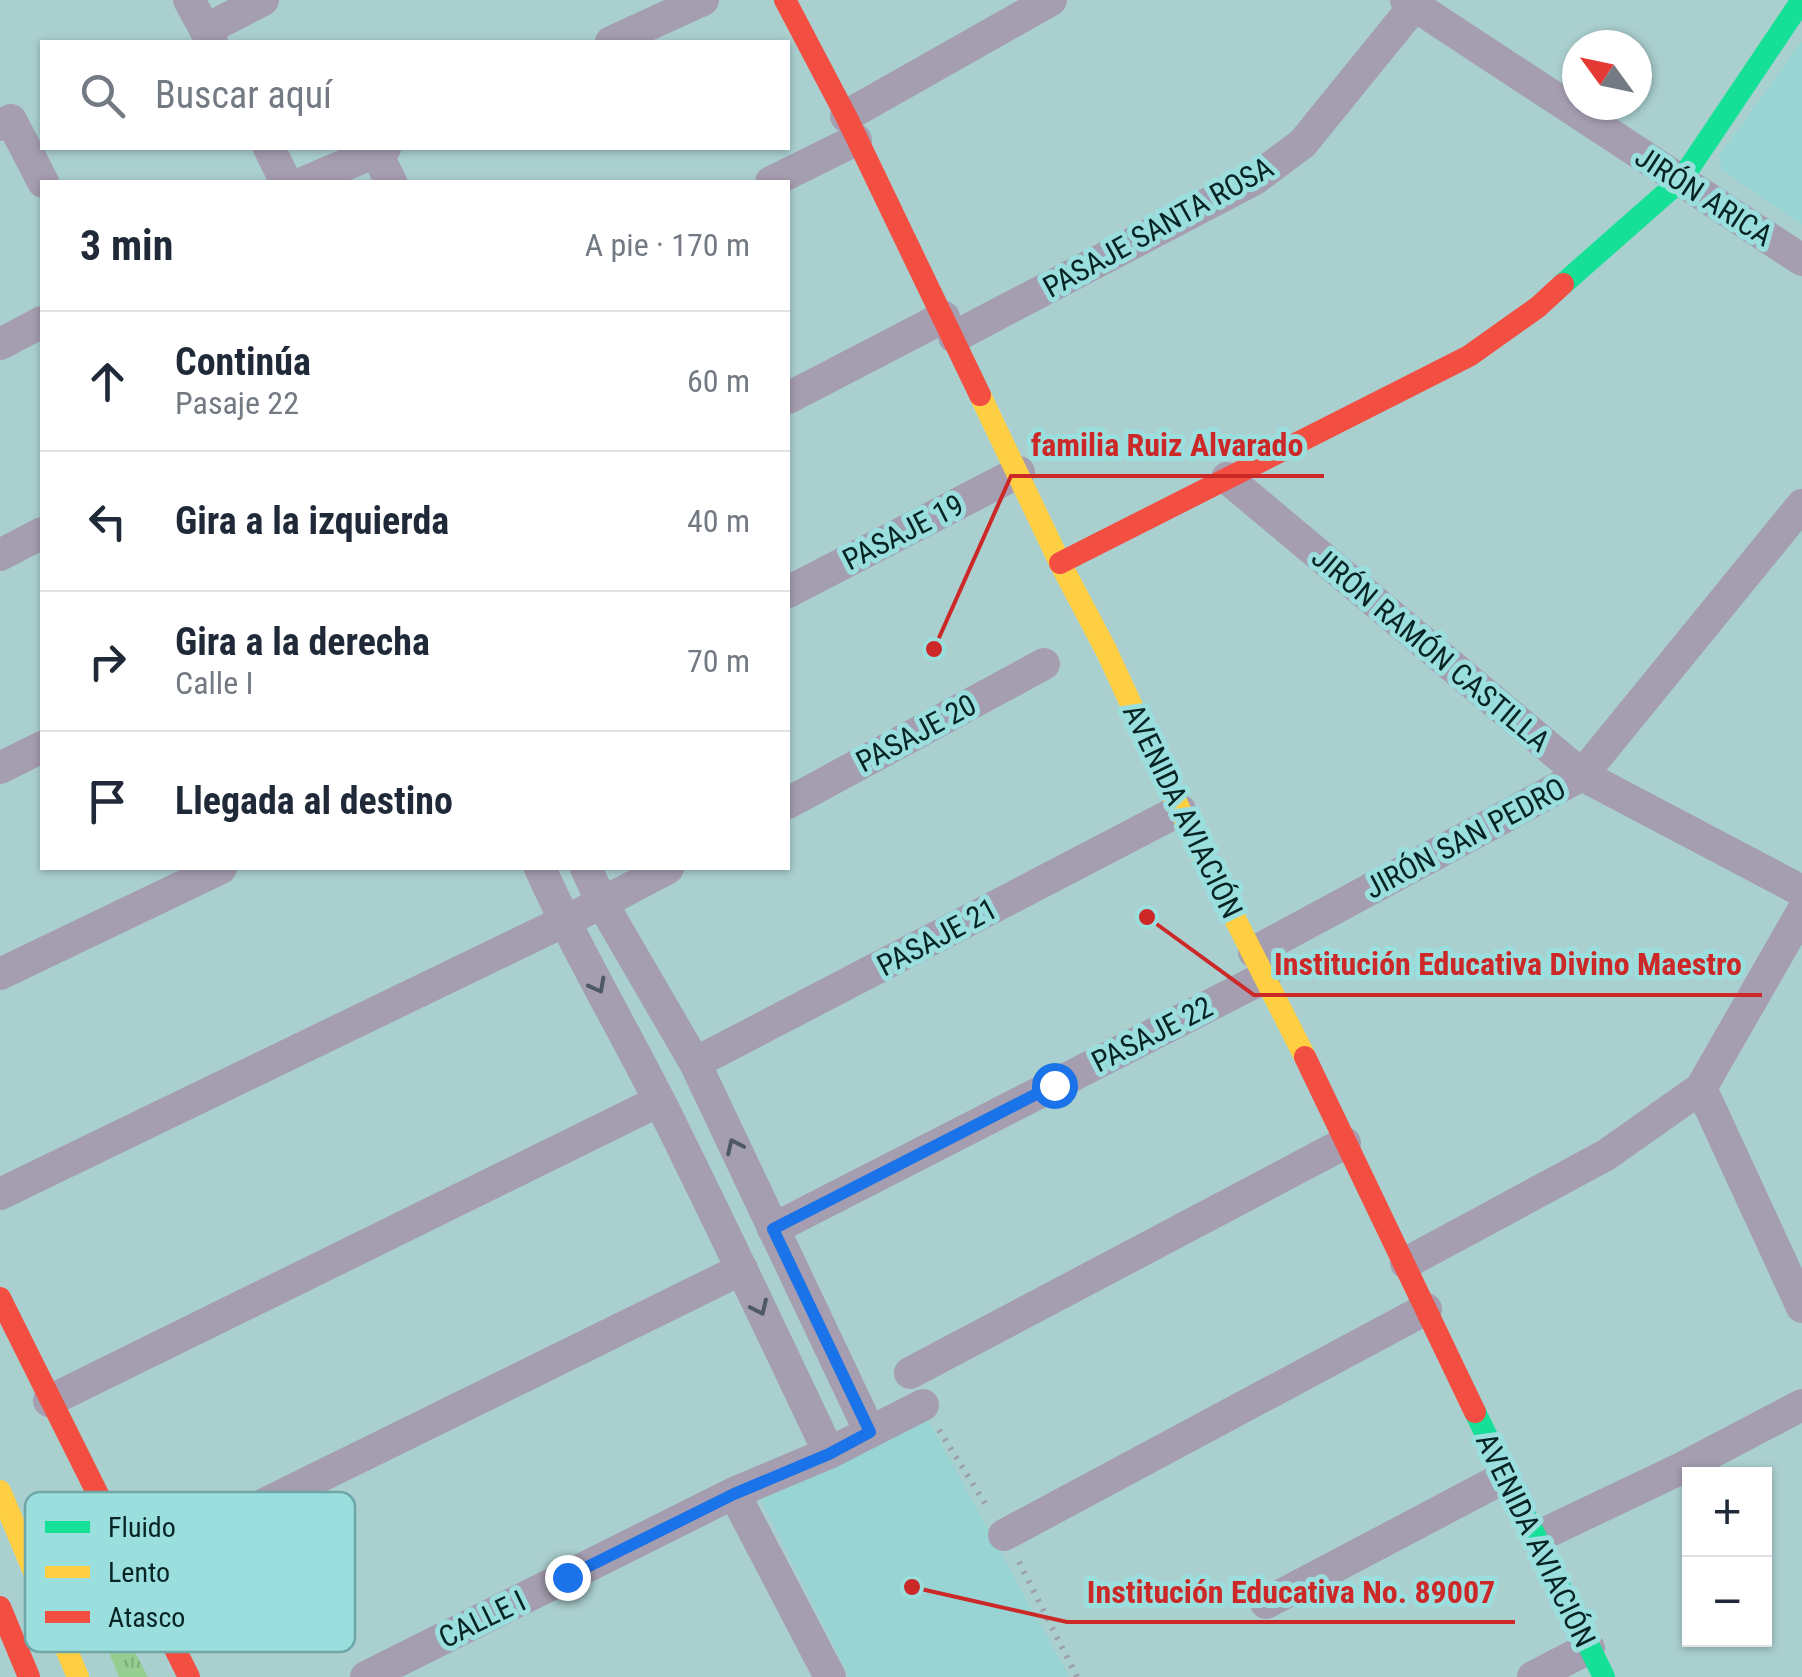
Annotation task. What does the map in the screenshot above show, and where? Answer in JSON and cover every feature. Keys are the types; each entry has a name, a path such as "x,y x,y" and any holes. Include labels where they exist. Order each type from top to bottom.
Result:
{"street":[{"path":"188,0 209,36 264,0"},
{"path":"615,40 702,0"},
{"name":"AVENIDA AVIACIÓN","path":"785,0 1406,1263 1536,1537 1586,1662"},
{"path":"774,180 1051,0"},
{"path":"1060,562 1469,356 1538,307 1680,180 1802,0"},
{"name":"JIRÓN ARICA","path":"1413,2 1802,260"},
{"name":"PASAJE SANTA ROSA","path":"790,397 949,327 1255,179 1303,143 1413,2"},
{"path":"0,125 11,120 42,180"},
{"path":"270,150 285,180"},
{"path":"310,180 380,150 390,180"},
{"path":"0,344 40,323"},
{"name":"PASAJE 19","path":"790,591 1019,472"},
{"name":"JIRÓN RAMÓN CASTILLA","path":"1227,478 1582,775 1802,892"},
{"name":"JIRÓN SAN PEDRO","path":"1259,965 1582,775 1802,505"},
{"path":"0,555 40,535"},
{"name":"PASAJE 20","path":"790,802 1044,664"},
{"path":"0,768 40,748"},
{"name":"PASAJE 21","path":"695,1063 1180,810"},
{"path":"0,974 217,870"},
{"path":"541,870 564,922 659,1100 829,1454"},
{"path":"587,870 695,1063 870,1432"},
{"path":"0,1194 664,870"},
{"path":"1406,1263 1606,1155 1701,1088 1802,912"},
{"name":"PASAJE 22","path":"773,1229 1259,965"},
{"path":"1701,1088 1802,1307"},
{"path":"48,1401 659,1100"},
{"path":"910,1374 1345,1143"},
{"path":"289,1492 742,1269"},
{"path":"0,1298 95,1492"},
{"path":"1004,1535 1426,1309"},
{"name":"CALLE I","path":"366,1677 923,1405"},
{"path":"1536,1537 1682,1468 1802,1405"},
{"path":"1266,1604 1505,1477"},
{"path":"0,1490 25,1550"},
{"path":"734,1494 826,1676"},
{"path":"0,1607 29,1677"},
{"path":"68,1652 78,1677"},
{"path":"176,1652 189,1677"},
{"path":"1533,1677 1586,1662"}],"shaded area":[{"path":"1802,41 1802,225 1722,170 1719,156"},
{"path":"927,1418 1069,1677 849,1677 760,1497"}],"green space":[{"path":"109,1652 135,1652 148,1677 119,1677"}],"traffic: fast":[{"path":"1563,284 1681,180 1802,0"},
{"path":"1475,1412 1604,1677"}],"traffic: slow":[{"path":"980,395 1180,810 1305,1057"},
{"path":"0,1491 25,1551"},
{"path":"68,1652 78,1677"}],"traffic: jam":[{"path":"785,0 846,116 980,395"},
{"path":"1060,563 1469,356 1538,307 1563,284"},
{"path":"1305,1057 1475,1412"},
{"path":"0,1298 97,1492"},
{"path":"0,1607 29,1677"},
{"path":"177,1652 189,1677"}],"place":[{"name":"familia Ruiz Alvarado","path":"934,649"},
{"name":"Institución Educativa Divino Maestro","path":"1147,917"},
{"name":"Institución Educativa No. 89007","path":"912,1587"}],"route":[{"path":"567,1577 870,1432 773,1229 1054,1085"}]}
